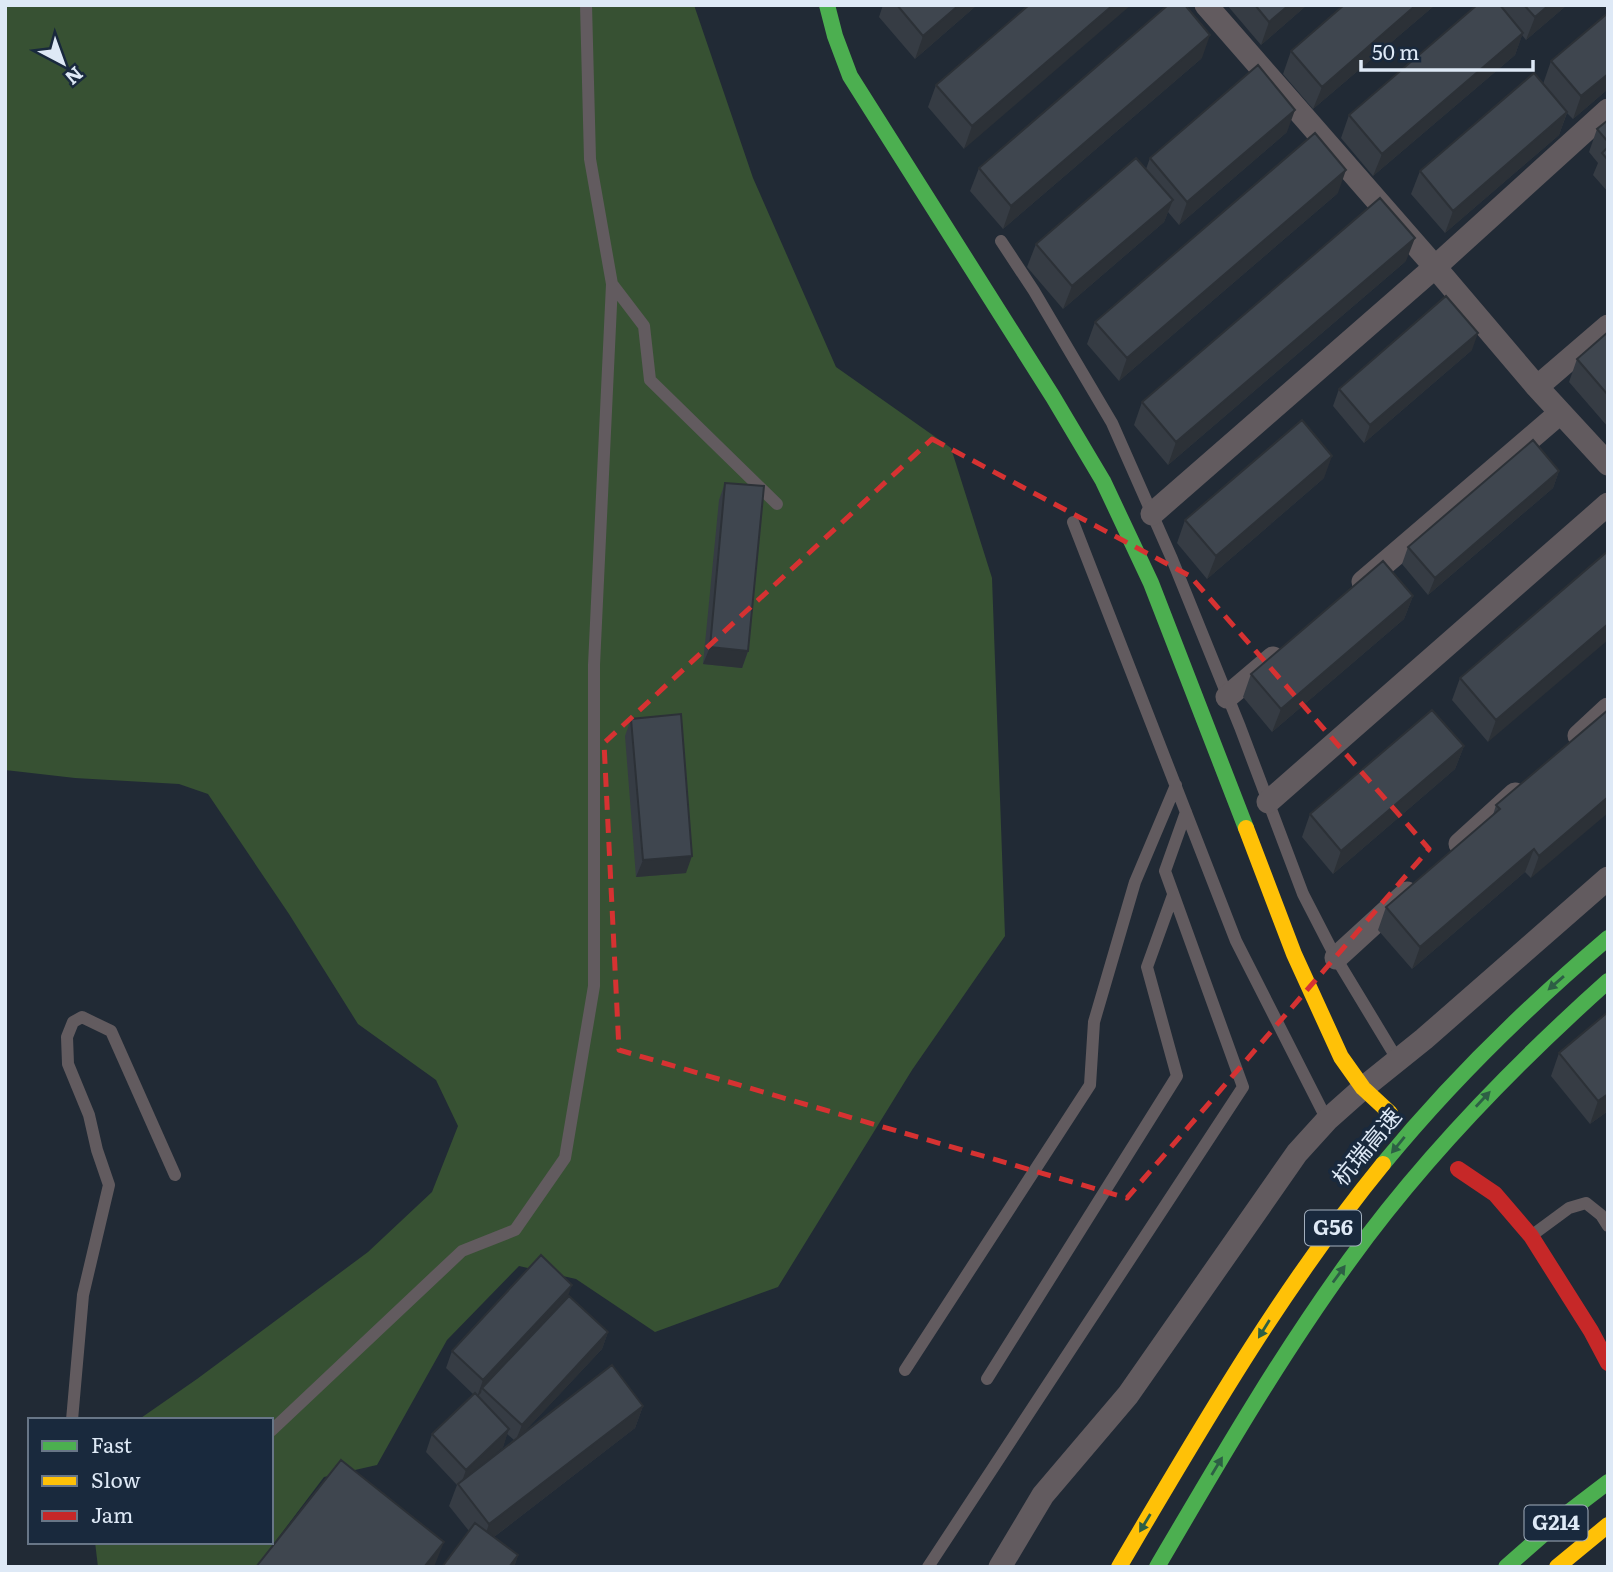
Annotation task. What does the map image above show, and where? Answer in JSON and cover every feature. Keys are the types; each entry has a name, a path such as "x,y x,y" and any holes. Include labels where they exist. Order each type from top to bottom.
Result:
{"main road":[{"path":"827,5 850,76 1054,397 1103,481 1151,583 1294,954 1341,1057 1363,1088 1390,1114"},
{"name":"杭瑞高速","path":"1119,1567 1276,1308 1347,1207 1408,1133 1472,1063 1537,999 1608,938"},
{"name":"G56","path":"1157,1567 1317,1305 1373,1227 1433,1154 1495,1086 1559,1023 1608,981"},
{"path":"1458,1169 1494,1194 1531,1236 1608,1363"},
{"name":"G214","path":"1506,1567 1608,1482"},
{"name":"G214","path":"1557,1567 1608,1525"}],"street":[{"path":"1206,5 1537,387 1608,464"},
{"path":"1152,514 1435,267 1608,110"},
{"path":"1537,387 1608,326"},
{"path":"1342,600 1560,413"},
{"path":"1268,802 1608,504"},
{"path":"1227,697 1290,644"},
{"path":"1567,746 1608,709"},
{"path":"1447,857 1527,783"},
{"path":"1336,958 1426,875"},
{"path":"1000,1567 1043,1495 1128,1395 1297,1153 1327,1120 1363,1088 1424,1039 1608,878"}],"lane":[{"path":"273,1429 462,1251 515,1230 565,1158 594,986 594,665 612,284 590,159 586,5"},
{"path":"1001,241 1034,291 1112,424 1227,697 1303,894 1336,958 1397,1059"},
{"path":"612,284 644,326 650,380 776,504"},
{"path":"1073,522 1236,941 1327,1120"},
{"path":"905,1370 1090,1085 1094,1022 1135,882 1176,785"},
{"path":"928,1567 1243,1087 1165,872 1186,812"},
{"path":"987,1379 1177,1076 1147,968 1173,895"},
{"path":"72,1418 83,1295 109,1185 89,1115 68,1064 67,1037 73,1022 82,1017 111,1031 175,1175"},
{"path":"1531,1236 1569,1208 1586,1203 1601,1215 1608,1226"}],"highlighted area":[{"path":"932,439 1190,576 1429,849 1127,1198 619,1050 604,743"}],"green space":[{"path":"5,5 694,5 753,178 836,367 951,448 992,578 1005,936 912,1070 778,1287 655,1332 576,1279 519,1266 447,1340 377,1465 324,1477 256,1567 98,1567 95,1544 273,1544 273,1418 141,1418 368,1252 432,1192 458,1126 436,1080 358,1024 289,914 208,794 179,784 75,778 5,770"}],"building":[{"path":"897,5 959,5 923,36"},
{"path":"1029,5 1113,5 972,126 936,85"},
{"path":"1168,5 1185,5 1210,35 1011,206 979,168"},
{"path":"1255,5 1289,5 1269,22"},
{"path":"1344,5 1416,5 1322,87 1291,51"},
{"path":"1477,5 1500,5 1523,33 1382,154 1349,115"},
{"path":"1524,5 1549,5 1535,17"},
{"path":"1608,13 1608,74 1581,96 1551,61"},
{"path":"1258,65 1295,110 1187,202 1150,158"},
{"path":"1534,73 1567,112 1453,211 1420,171"},
{"path":"1608,120 1608,142 1597,129"},
{"path":"1315,133 1346,170 1127,358 1095,322"},
{"path":"1608,147 1608,160 1602,153"},
{"path":"1136,158 1173,200 1072,286 1036,244"},
{"path":"1380,198 1415,238 1176,442 1142,402"},
{"path":"1446,296 1478,333 1370,425 1339,389"},
{"path":"1608,332 1608,395 1577,359"},
{"path":"1302,420 1332,456 1216,556 1185,520"},
{"path":"1533,440 1559,471 1435,578 1408,547"},
{"path":"725,483 764,486 748,651 710,647"},
{"path":"1608,551 1608,624 1496,720 1460,678"},
{"path":"1383,561 1413,596 1281,709 1251,674"},
{"path":"1432,710 1464,746 1341,851 1310,814"},
{"path":"1608,710 1608,797 1539,856 1534,849 1420,947 1386,907 1500,809 1496,805"},
{"path":"681,714 692,856 643,860 631,719"},
{"path":"1608,1012 1608,1094 1598,1101 1559,1053"},
{"path":"541,1255 572,1285 483,1380 452,1351"},
{"path":"569,1296 608,1332 522,1425 482,1388"},
{"path":"612,1365 643,1406 489,1524 458,1484"},
{"path":"475,1393 509,1429 466,1470 432,1434"},
{"path":"341,1460 444,1542 424,1567 256,1567"},
{"path":"475,1523 518,1555 509,1567 442,1567"}],"traffic: fast":[{"path":"827,5 850,76 1103,481 1151,583 1246,828"},
{"path":"1383,1164 1435,1103 1491,1046 1608,938"},
{"path":"1157,1567 1273,1373 1378,1223 1471,1114 1538,1046 1608,981"},
{"path":"1506,1567 1608,1482"}],"traffic: slow":[{"path":"1246,828 1294,954 1341,1057 1363,1088 1390,1113"},
{"path":"1119,1567 1276,1310 1310,1260 1383,1164"},
{"path":"1557,1567 1608,1525"}],"traffic: jam":[{"path":"1458,1169 1495,1194 1531,1236 1608,1363"}]}
